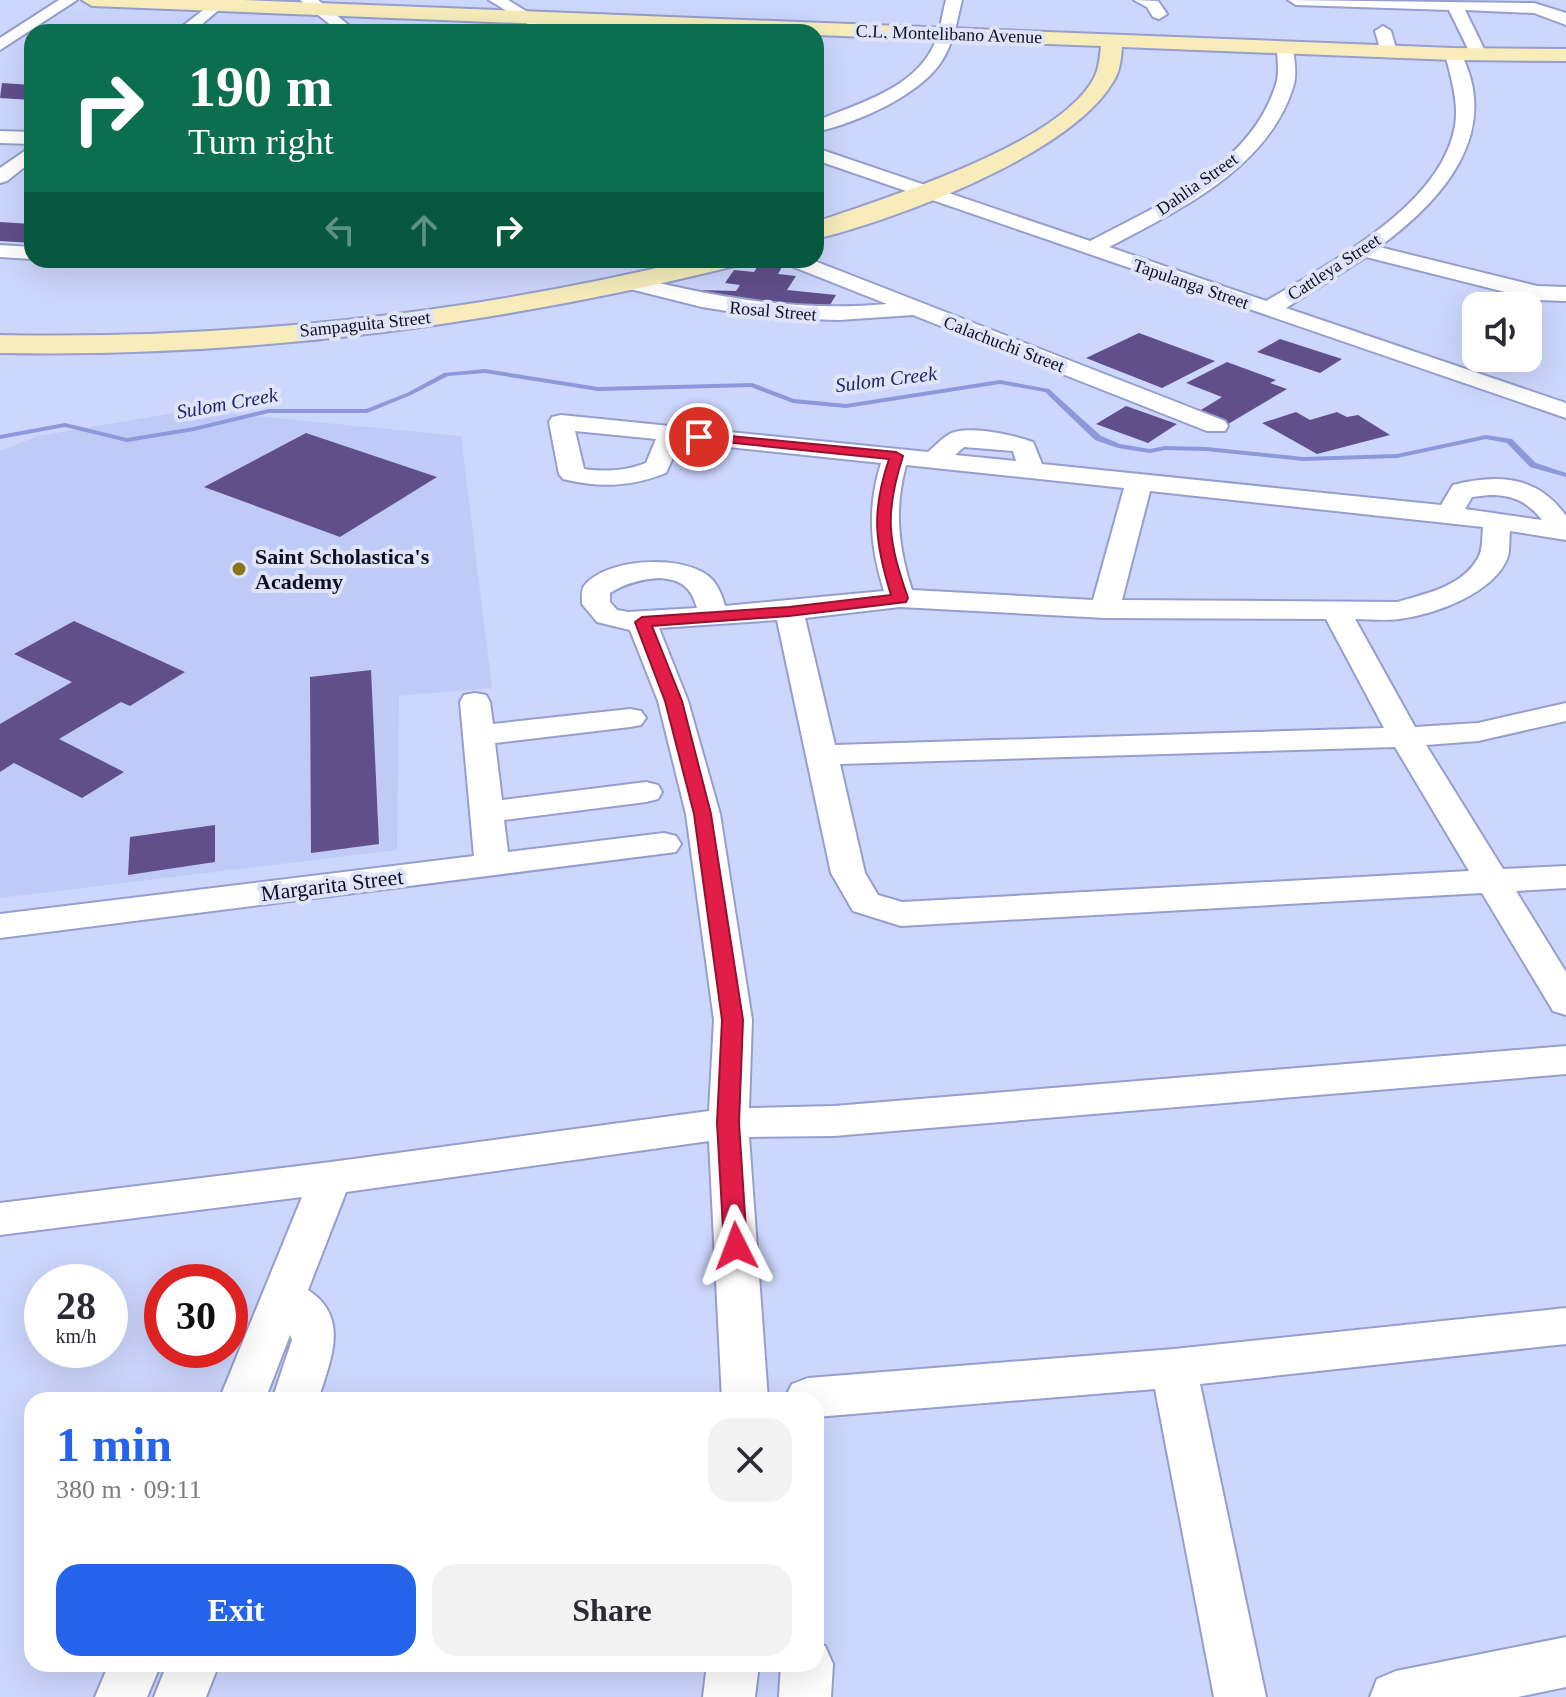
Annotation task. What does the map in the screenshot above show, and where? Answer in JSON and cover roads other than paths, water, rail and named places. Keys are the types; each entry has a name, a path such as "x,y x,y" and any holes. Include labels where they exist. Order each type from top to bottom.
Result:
{"street":[{"path":"32,24 69,0"},
{"name":"C.L. Montelibano Avenue","path":"92,0 216,5 313,4 659,24"},
{"path":"497,0 537,24"},
{"path":"824,124 892,95 915,81 931,65 945,34 954,0"},
{"path":"1142,0 1153,4 1159,14"},
{"path":"1296,0 1544,9 1566,20"},
{"path":"1313,1 1317,23"},
{"path":"313,4 339,24"},
{"path":"193,24 216,5"},
{"path":"1455,6 1479,55"},
{"path":"0,45 24,29"},
{"name":"C.L. Montelibano Avenue","path":"824,31 1479,55 1566,55"},
{"path":"1383,31 1389,52"},
{"path":"824,228 924,192 1018,152 1074,116 1103,81 1113,41"},
{"name":"Dahlia Street","path":"1090,249 1167,208 1217,174 1251,144 1275,109 1286,81 1285,47"},
{"name":"Cattleya Street","path":"1267,310 1365,250 1414,208 1451,166 1464,129 1464,90 1453,54"},
{"path":"0,137 24,138"},
{"name":"Tapulanga Street","path":"824,157 1566,411"},
{"path":"3,175 24,158"},
{"path":"3,175 24,174"},
{"path":"1365,250 1537,293 1566,294"},
{"path":"0,251 24,252"},
{"name":"Sampaguita Street","path":"0,344 135,344 377,325 634,283 693,268"},
{"name":"Calachuchi Street","path":"813,268 1216,426"},
{"name":"Rosal Street","path":"634,283 716,306 764,313 840,315 914,308"},
{"path":"671,434 1449,514 1565,531"},
{"path":"896,456 884,493 882,519 886,556 900,598"},
{"path":"1105,609 1139,482"},
{"path":"1449,514 1462,491 1482,486 1511,489 1534,496 1565,531"},
{"path":"713,616 707,593 699,582 679,574 629,573 609,579 596,590 596,604 607,616 642,622 789,611 900,598 1105,609 1398,611 1446,597 1475,581 1494,557 1497,521"},
{"path":"789,611 848,873 865,903 901,914 1566,877"},
{"path":"1336,611 1405,737 1566,1002"},
{"path":"642,622 673,701 703,814 733,1020 728,1123 745,1392"},
{"path":"475,702 492,865"},
{"path":"820,755 1405,737 1478,732 1566,712"},
{"path":"478,735 630,718"},
{"path":"486,812 646,792"},
{"name":"Margarita Street","path":"0,926 664,844"},
{"path":"0,1219 331,1178 728,1123 834,1121 1566,1060"},
{"path":"245,1392 331,1178"},
{"path":"283,1297 306,1312 314,1340 298,1392"},
{"path":"824,1397 1174,1368 1566,1326"},
{"path":"1174,1368 1240,1697"},
{"path":"1396,1697 1566,1662"},
{"path":"121,1697 132,1672"},
{"path":"180,1697 190,1672"},
{"path":"729,1697 732,1672"},
{"path":"805,1697 807,1672"}],"waterway":[{"name":"Sulom Creek","path":"0,437 65,425 127,440 194,429 269,411 367,411 409,394 446,374 485,371 598,389 752,385 793,401 846,406 1000,382 1047,390 1098,438 1118,446 1150,451 1165,448 1206,449 1303,459 1397,456 1486,437 1509,441 1533,465 1566,475"}],"place":[{"name":"Saint Scholastica's Academy","path":"239,569"}]}
